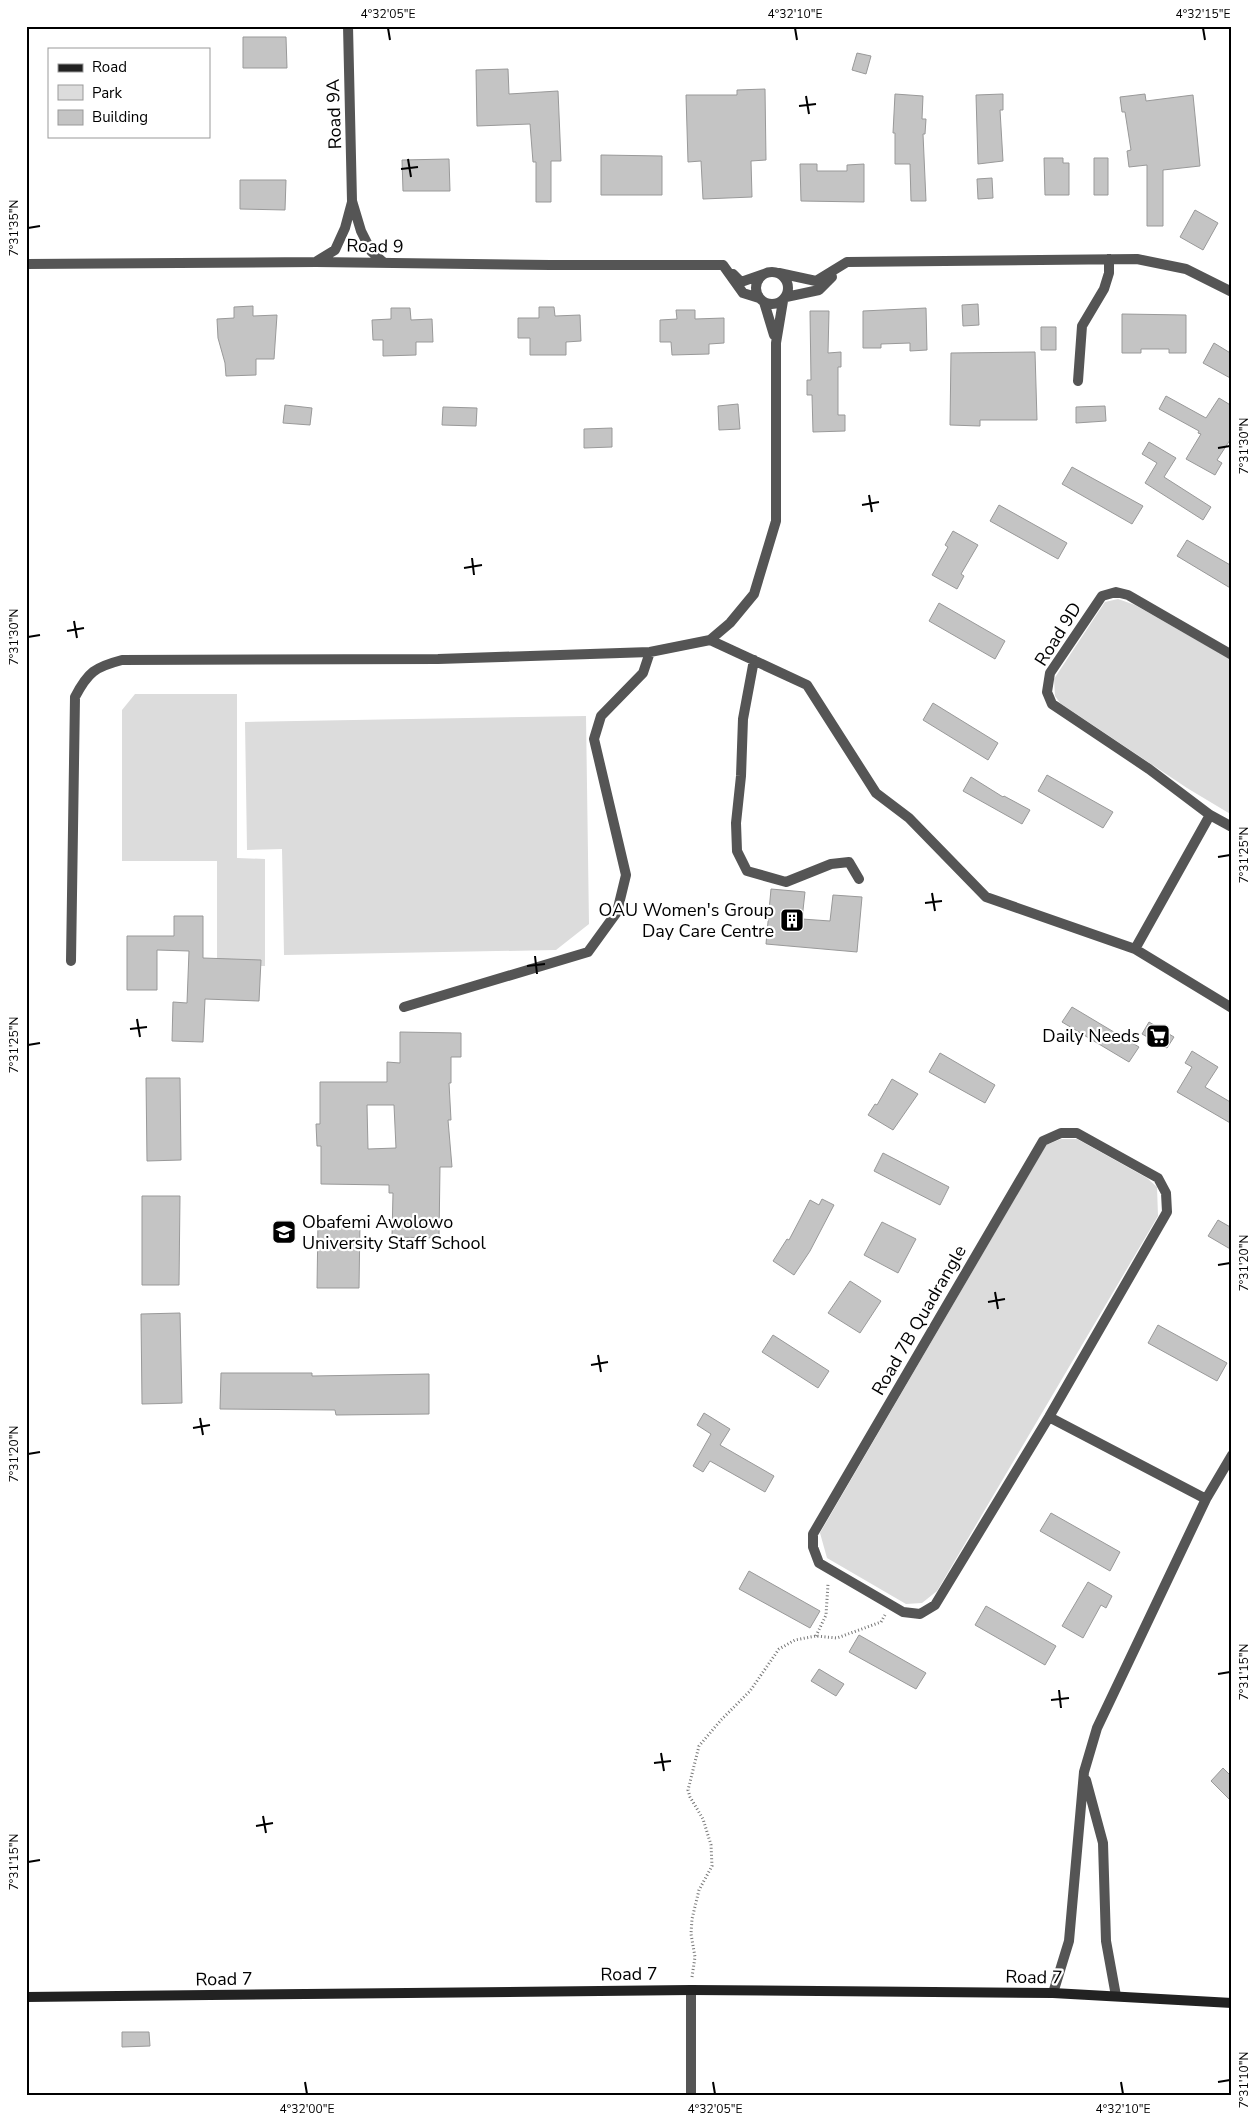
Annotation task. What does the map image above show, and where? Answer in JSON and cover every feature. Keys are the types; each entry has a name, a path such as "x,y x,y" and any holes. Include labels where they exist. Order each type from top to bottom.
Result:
{"street":[{"name":"Road 9A","path":"348,26 352,201"},
{"path":"316,262 335,250 345,228 352,201"},
{"path":"352,201 361,231 371,251 384,263"},
{"path":"1078,381 1082,326 1104,289 1109,273 1109,259"},
{"path":"723,265 741,282 765,273 779,273 816,281 847,262 1137,259 1186,269 1232,292"},
{"name":"Road 9","path":"26,264 316,262 723,265"},
{"path":"723,265 743,293 774,305 784,299 819,290 847,262"},
{"path":"765,273 756,284 756,292 771,321 776,343"},
{"path":"71,961 75,697 84,678 102,665 122,660 438,659 650,652 710,640 730,623 754,594 776,521 776,343 784,299 788,291 785,277 779,273"},
{"name":"Road 9D","path":"1232,655 1128,595 1116,592 1102,596 1050,674 1047,692 1052,704 1149,769 1210,815 1232,827"},
{"path":"710,640 806,685 876,792 909,818 986,897 1134,949 1232,1008"},
{"path":"404,1007 588,952 617,912 626,874 594,739 600,716 643,673 650,652"},
{"path":"754,660 743,719 741,776 736,823 737,851 747,872 786,882 831,864 849,862 859,879"},
{"path":"1134,949 1210,815"},
{"name":"Road 7B Quadrangle","path":"1077,1132 1158,1178 1166,1193 1167,1212 1049,1417 935,1605 920,1614 903,1612 830,1569 820,1563 813,1547 813,1534 1043,1141 1061,1133 1077,1132"},
{"path":"1049,1417 1206,1499"},
{"path":"1053,1993 1069,1941 1084,1772 1098,1728 1206,1499 1232,1455"},
{"path":"1084,1772 1103,1843 1106,1940 1116,1996"},
{"path":"691,1990 691,2096"},
{"name":"Road 7","path":"26,1997 691,1990 1053,1993 1232,2003"}],"path":[{"path":"816,1636 826,1616 830,1569"},
{"path":"691,1990 695,1956 691,1934 692,1919 700,1890 712,1866 711,1845 703,1818 690,1797 688,1790 699,1746 721,1720 750,1691 755,1681 779,1649 795,1640 816,1636 837,1638 881,1622 891,1605"}],"green space":[{"path":"1118,599 1135,605 1232,660 1232,815 1187,788 1060,703 1055,696 1054,679 1105,602"},
{"path":"135,694 237,694 237,858 265,859 265,966 217,966 217,861 122,861 122,710"},
{"path":"586,716 589,924 556,950 284,955 282,849 247,850 245,722"},
{"path":"1061,1139 1077,1139 1147,1178 1157,1187 1158,1216 937,1591 922,1603 906,1604 827,1558 820,1533 1046,1145"}],"building":[{"path":"243,37 286,37 287,68 243,68"},
{"path":"857,53 871,56 866,74 852,70"},
{"path":"508,69 509,94 558,91 561,161 551,161 551,202 536,202 536,162 533,162 530,124 477,126 476,70"},
{"path":"765,89 766,160 751,161 752,197 703,199 701,161 688,162 686,95 737,95 737,90"},
{"path":"895,94 923,96 922,119 926,119 925,134 923,134 926,201 911,201 910,164 895,164 895,133 893,133"},
{"path":"1003,94 1003,110 1000,110 1003,161 978,164 976,95"},
{"path":"1145,94 1146,101 1193,95 1200,166 1163,170 1163,226 1147,226 1147,165 1129,167 1127,151 1131,150 1125,112 1122,112 1120,97"},
{"path":"601,155 662,156 662,195 601,195"},
{"path":"1044,158 1063,158 1063,163 1069,163 1069,195 1045,195"},
{"path":"1094,158 1108,158 1108,195 1094,195"},
{"path":"449,159 450,191 403,191 402,160"},
{"path":"800,164 817,164 817,171 847,171 847,165 864,164 864,202 801,201"},
{"path":"992,178 993,198 978,199 977,179"},
{"path":"240,180 286,180 285,210 240,209"},
{"path":"1195,210 1218,223 1203,250 1180,237"},
{"path":"978,304 979,325 963,326 962,305"},
{"path":"253,306 253,316 277,315 274,359 256,359 256,375 226,376 225,363 218,338 217,319 234,318 234,307"},
{"path":"539,307 554,307 555,316 580,315 581,341 566,342 566,355 530,355 530,338 518,338 518,318 539,318"},
{"path":"391,308 410,308 411,320 432,319 433,342 416,342 416,355 383,356 383,340 373,340 372,320 391,319"},
{"path":"926,308 927,350 910,351 910,343 881,344 881,348 863,348 863,311"},
{"path":"676,310 695,310 695,319 724,318 724,343 709,344 709,354 672,355 671,342 660,342 660,320 677,319"},
{"path":"810,311 829,311 828,353 841,352 841,367 838,367 838,415 845,415 845,431 813,432 812,395 807,395 807,380 811,380"},
{"path":"1122,314 1186,315 1186,353 1169,353 1169,349 1141,349 1141,353 1122,353"},
{"path":"1041,327 1056,327 1056,350 1041,350"},
{"path":"1214,343 1232,354 1232,379 1203,363"},
{"path":"1035,352 1037,420 980,420 980,426 950,425 951,353"},
{"path":"1166,396 1206,418 1219,398 1232,406 1232,437 1217,460 1222,463 1215,475 1186,459 1201,434 1198,433 1199,431 1159,409"},
{"path":"738,404 740,429 719,430 718,406"},
{"path":"285,405 312,408 310,425 283,423"},
{"path":"1105,406 1106,421 1076,423 1076,407"},
{"path":"443,407 477,408 476,426 442,425"},
{"path":"612,428 612,447 584,448 584,429"},
{"path":"1149,442 1176,458 1164,477 1211,507 1203,520 1145,483 1157,463 1142,454"},
{"path":"1072,467 1143,506 1132,524 1062,484"},
{"path":"999,505 1067,543 1058,559 990,521"},
{"path":"953,531 978,545 961,574 964,576 957,589 932,575 948,547 945,545"},
{"path":"1187,540 1232,566 1232,589 1177,556"},
{"path":"939,603 1005,641 995,659 929,621"},
{"path":"933,703 998,743 988,760 923,720"},
{"path":"1047,775 1113,812 1103,828 1038,791"},
{"path":"971,777 1003,797 1030,810 1022,824 963,791"},
{"name":"OAU Women's Group Day Care Centre","path":"771,889 805,892 802,919 830,921 833,895 862,897 857,952 766,944"},
{"path":"174,916 203,916 203,958 261,960 259,1001 205,999 203,1042 172,1041 173,1002 187,1003 189,951 157,950 157,990 127,990 127,936 174,936"},
{"path":"1072,1007 1139,1047 1129,1062 1062,1022"},
{"name":"Daily Needs","path":"1149,1022 1174,1037 1167,1048 1142,1034"},
{"path":"400,1032 461,1033 461,1057 451,1057 451,1083 449,1083 451,1120 448,1120 452,1167 440,1167 439,1238 392,1237 393,1193 389,1193 389,1185 321,1184 321,1146 317,1146 316,1124 320,1124 320,1082 387,1082 387,1062 400,1063","holes":["367,1105 394,1105 396,1148 368,1149"]},
{"path":"1192,1051 1218,1067 1205,1087 1232,1103 1232,1124 1177,1092 1192,1067 1185,1063"},
{"path":"940,1053 995,1085 985,1103 929,1072"},
{"path":"146,1078 180,1078 181,1160 147,1161"},
{"path":"892,1079 918,1094 893,1130 868,1115 875,1104 877,1105"},
{"path":"883,1153 949,1187 940,1205 874,1171"},
{"path":"142,1196 180,1196 179,1285 142,1285"},
{"path":"822,1199 834,1205 810,1251 794,1275 773,1261 787,1239 789,1240 810,1200 819,1205"},
{"path":"1218,1220 1232,1228 1232,1250 1208,1236"},
{"path":"318,1221 360,1221 359,1288 317,1288"},
{"path":"882,1222 916,1239 898,1273 864,1255"},
{"path":"850,1281 881,1301 860,1333 828,1313"},
{"path":"180,1313 182,1403 142,1404 141,1314"},
{"path":"1158,1325 1227,1363 1217,1381 1148,1343"},
{"path":"773,1335 829,1371 818,1388 762,1352"},
{"path":"221,1373 312,1373 312,1376 429,1374 429,1414 336,1415 335,1410 220,1409"},
{"path":"704,1413 730,1429 720,1445 774,1476 765,1492 710,1461 703,1472 693,1466 711,1434 697,1425"},
{"path":"1051,1513 1120,1552 1110,1571 1040,1531"},
{"path":"749,1571 820,1611 810,1628 739,1589"},
{"path":"1088,1582 1112,1596 1106,1608 1101,1605 1083,1638 1062,1626"},
{"path":"986,1606 1056,1646 1045,1665 975,1625"},
{"path":"859,1635 926,1673 916,1689 849,1652"},
{"path":"819,1669 844,1684 836,1696 811,1681"},
{"path":"1223,1768 1232,1777 1232,1802 1211,1781"},
{"path":"122,2032 149,2032 150,2046 122,2047"}],"place":[{"name":"OAU Women's Group Day Care Centre","path":"792,920"},
{"name":"Daily Needs","path":"1158,1036"},
{"name":"Obafemi Awolowo University Staff School","path":"284,1232"}]}
